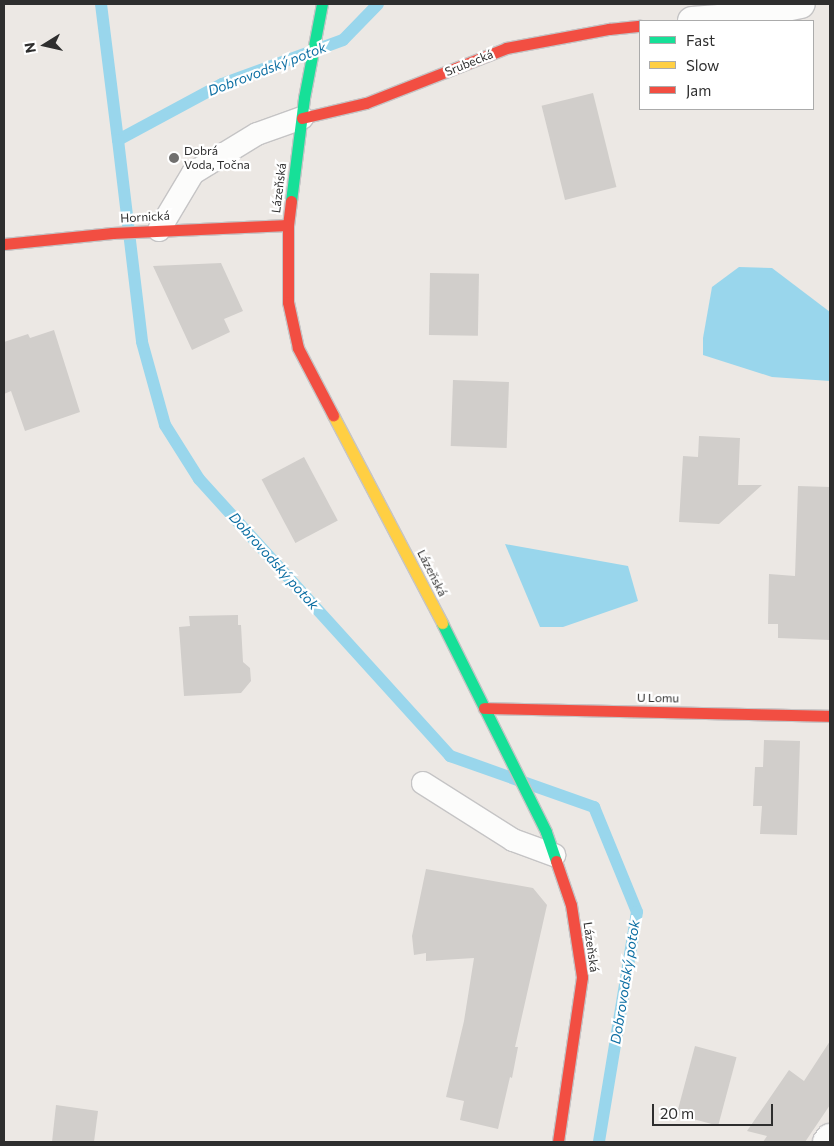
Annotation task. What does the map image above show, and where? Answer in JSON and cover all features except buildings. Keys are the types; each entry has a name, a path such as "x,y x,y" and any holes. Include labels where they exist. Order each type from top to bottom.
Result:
{"street":[{"path":"705,20 732,18 801,4"},
{"name":"Lázeňská","path":"321,8 303,108 288,225 288,302 298,348 412,562 500,744 546,832 571,905 582,976 558,1142"},
{"name":"Srubecká","path":"303,108 366,104 506,48 609,29 639,26"},
{"name":"Hornická","path":"4,244 112,233 288,225"},
{"name":"U Lomu","path":"484,708 830,716"},
{"path":"827,1142 830,1138"}],"lane":[{"path":"159,230 193,173 303,108"},
{"path":"423,782 512,840 554,855"}],"water":[{"path":"739,267 772,268 830,312 830,381 772,377 703,355 703,338 712,287"},
{"path":"505,544 628,566 638,601 563,627 540,627"}],"waterway":[{"path":"101,4 118,140"},
{"name":"Dobrovodský potok","path":"378,4 343,40 222,84 118,140 142,342 165,425 199,479 450,756 594,807 637,912 599,1142"}],"traffic: fast":[{"path":"291,201 304,98 322,4"},
{"path":"442,623 546,832 556,861"}],"traffic: slow":[{"path":"333,415 442,623"}],"traffic: jam":[{"path":"302,118 366,103 506,48 609,29 639,26"},
{"path":"291,201 288,225 288,302 298,348 333,415"},
{"path":"4,244 112,233 288,225"},
{"path":"484,708 830,716"},
{"path":"556,861 571,905 582,977 558,1142"}],"place":[{"name":"Dobrá Voda, Točna","path":"174,158"}]}
